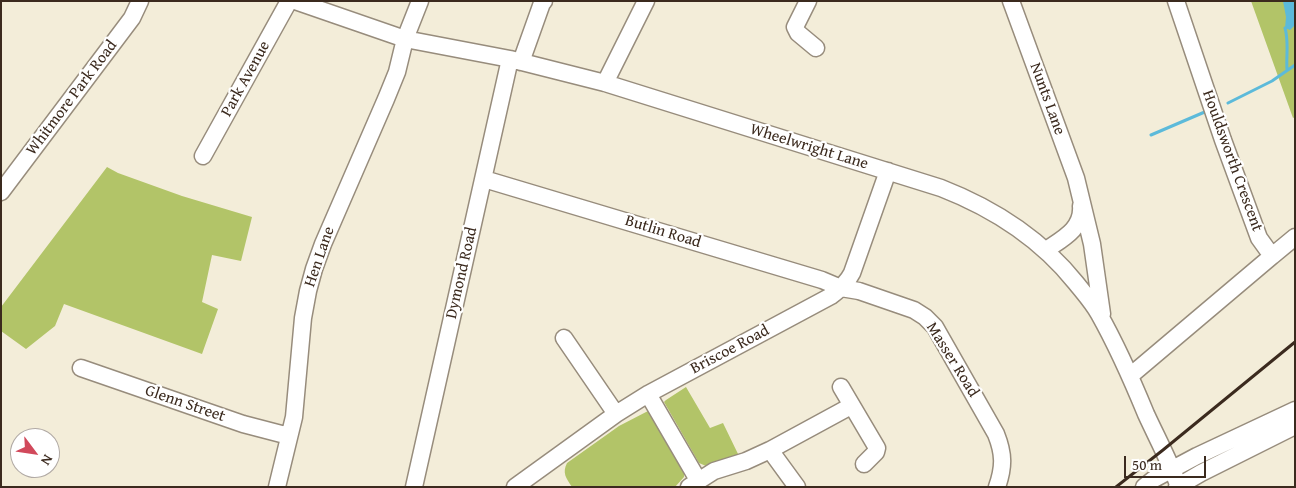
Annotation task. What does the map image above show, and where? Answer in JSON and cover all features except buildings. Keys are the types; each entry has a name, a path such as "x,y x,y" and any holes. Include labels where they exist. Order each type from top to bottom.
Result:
{"street":[{"name":"Whitmore Park Road","path":"1,192 132,18 140,1"},
{"name":"Park Avenue","path":"203,156 289,1"},
{"name":"Wheelwright Lane","path":"295,1 405,39 516,60 605,83 941,188 964,197 999,216 1046,250 1059,262 1088,298 1103,321 1130,376 1178,486"},
{"name":"Hen Lane","path":"277,487 294,417 303,318 314,269 397,72 405,39 420,1"},
{"path":"605,83 646,1"},
{"path":"808,1 795,27 798,33 816,48"},
{"name":"Nunts Lane","path":"1012,1 1076,178 1092,244 1103,321"},
{"name":"Houldsworth Crescent","path":"1176,1 1223,140 1259,238 1272,256"},
{"name":"Dymond Road","path":"414,487 484,179 516,60 541,2"},
{"name":"Briscoe Road","path":"516,487 616,414 648,394 831,296 841,288 852,273 888,171"},
{"name":"Butlin Road","path":"484,179 822,280 841,288"},
{"name":"Nunts Lane","path":"1046,250 1077,226 1081,216 1081,198"},
{"path":"1130,376 1295,238"},
{"name":"Masser Road","path":"841,288 859,291 914,310 925,317 934,327 996,434 1001,446 1001,474 997,487"},
{"path":"564,338 616,414"},
{"name":"Glenn Street","path":"81,368 243,424 290,436"},
{"path":"841,387 877,448 876,452 864,464"},
{"path":"648,394 694,484 714,471 746,461 770,450 851,406"},
{"path":"1144,487 1154,479 1197,456 1295,410"},
{"path":"1178,486 1295,426"},
{"path":"770,450 797,487"}],"green space":[{"path":"1251,1 1295,1 1295,117 1293,118"},
{"path":"107,167 118,173 182,196 252,217 241,261 212,255 202,302 218,309 202,354 64,304 55,326 26,349 1,331 1,307"},
{"path":"686,387 710,428 723,423 739,456 706,466 699,463 664,402"},
{"path":"648,411 684,473 684,477 675,487 572,487 565,475 567,463 619,426"}],"water":[{"path":"1283,1 1295,1 1295,25 1290,30 1285,28 1286,17"}],"waterway":[{"path":"1285,28 1287,70"},
{"path":"1228,103 1272,81 1295,65"},
{"path":"1151,135 1207,111"}],"railway":[{"path":"1116,487 1295,342"}]}
